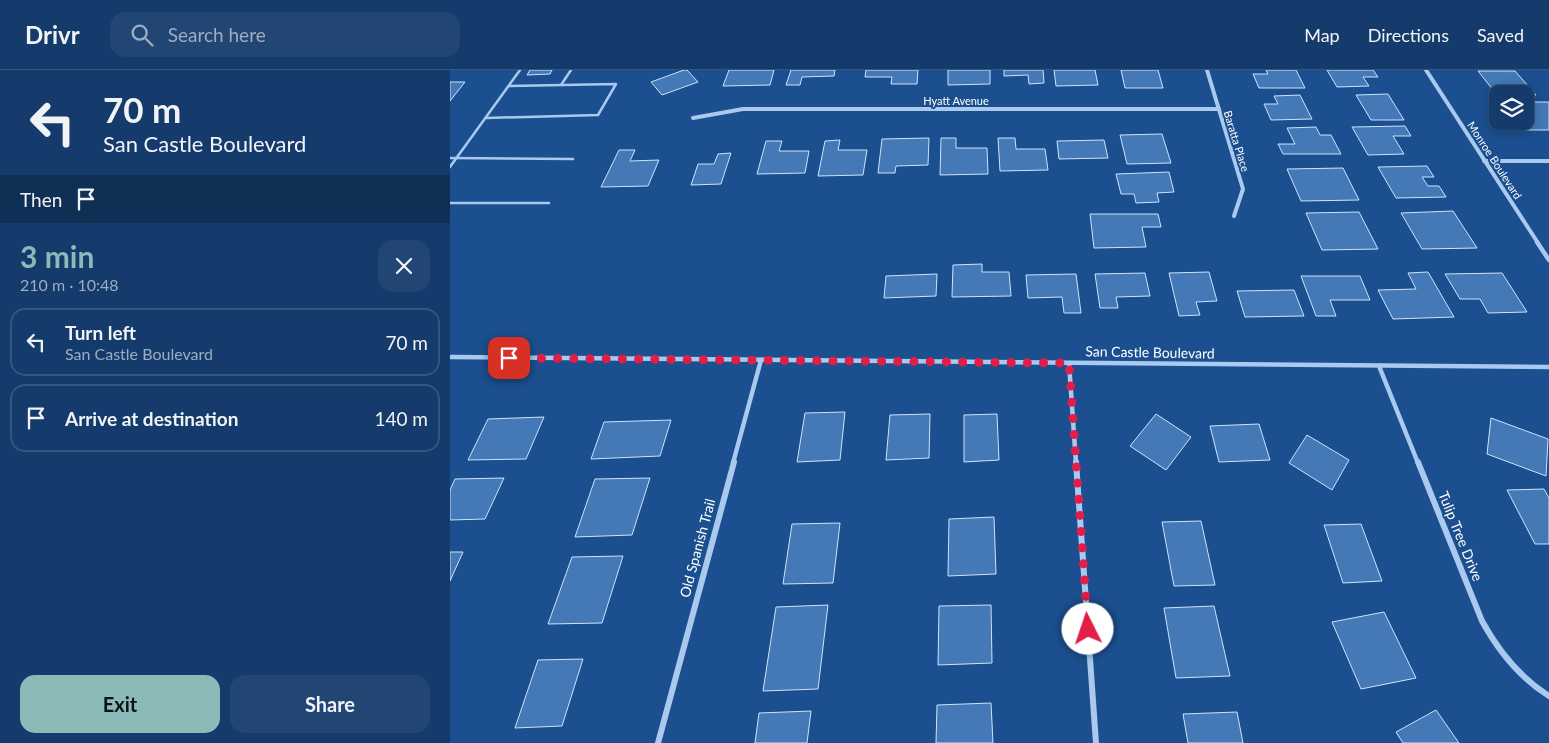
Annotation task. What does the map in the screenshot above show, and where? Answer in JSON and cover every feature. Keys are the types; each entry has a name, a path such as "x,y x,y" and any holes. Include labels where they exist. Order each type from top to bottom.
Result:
{"street":[{"name":"Baratta Place","path":"1207,70 1242,189 1234,216"},
{"name":"Monroe Boulevard","path":"1426,70 1549,260"},
{"name":"Hyatt Avenue","path":"693,118 743,109 1219,109"},
{"path":"1484,161 1549,161"},
{"name":"San Castle Boulevard","path":"451,359 761,360 1549,368"},
{"name":"Old Spanish Trail","path":"658,743 761,360"},
{"path":"1069,363 1096,743"},
{"name":"Tulip Tree Drive","path":"1379,366 1482,621 1497,648 1519,673 1549,696"}],"lane":[{"path":"450,167 520,70"},
{"path":"561,85 571,70"},
{"path":"486,118 598,116 616,84 509,86"},
{"path":"450,158 573,159"},
{"path":"450,204 549,203"}],"building":[{"path":"530,70 552,70 550,74 527,75"},
{"path":"687,70 698,82 662,95 651,82"},
{"path":"729,70 774,70 770,85 723,86"},
{"path":"791,70 835,70 834,76 802,77 800,85 786,85"},
{"path":"866,70 918,70 917,84 891,84 892,77 865,77"},
{"path":"948,70 990,70 990,84 948,85"},
{"path":"1004,70 1043,70 1044,83 1029,84 1028,75 1004,76"},
{"path":"1054,70 1095,70 1098,85 1056,86"},
{"path":"1121,70 1158,70 1163,88 1125,88"},
{"path":"1266,70 1296,70 1305,88 1259,88 1253,74 1268,74"},
{"path":"1327,70 1373,70 1378,77 1363,77 1369,86 1337,87"},
{"path":"1478,71 1515,71 1527,85 1489,85"},
{"path":"450,82 465,82 450,101"},
{"path":"1388,94 1404,120 1371,120 1356,95"},
{"path":"1300,95 1312,119 1271,120 1264,104 1278,104 1274,96"},
{"path":"1534,102 1549,102 1549,130 1534,130"},
{"path":"1405,126 1411,136 1393,136 1404,154 1368,155 1352,127"},
{"path":"1316,127 1320,135 1331,135 1341,154 1283,154 1278,144 1295,144 1287,128"},
{"path":"1162,134 1171,163 1127,164 1120,135"},
{"path":"929,138 928,165 896,166 895,173 878,173 882,139"},
{"path":"941,138 956,138 956,148 987,148 988,174 940,175"},
{"path":"998,138 1015,138 1016,149 1045,149 1048,170 1000,171"},
{"path":"840,140 838,150 867,150 863,175 818,176 825,141"},
{"path":"1104,140 1108,158 1059,159 1057,141"},
{"path":"766,141 782,141 779,151 809,151 805,173 757,174"},
{"path":"619,150 635,150 630,161 659,160 648,186 601,187"},
{"path":"731,153 721,184 691,185 698,164 714,164 718,154"},
{"path":"1427,166 1434,177 1422,177 1428,186 1439,186 1446,197 1396,198 1378,167"},
{"path":"1343,168 1359,200 1301,201 1287,169"},
{"path":"1169,172 1174,192 1157,193 1159,202 1136,203 1134,194 1121,194 1116,174"},
{"path":"1453,211 1477,248 1422,249 1401,213"},
{"path":"1359,212 1378,249 1322,250 1306,213"},
{"path":"1090,214 1158,214 1161,227 1142,227 1146,247 1094,248"},
{"path":"982,264 982,272 1009,272 1011,296 952,297 953,265"},
{"path":"1209,272 1217,301 1196,302 1200,315 1179,316 1169,273"},
{"path":"1428,272 1454,317 1393,319 1378,290 1416,289 1408,273"},
{"path":"1145,273 1150,296 1116,297 1118,308 1100,308 1095,274"},
{"path":"1502,273 1527,312 1488,313 1480,299 1460,299 1445,274"},
{"path":"937,274 936,296 884,298 886,276"},
{"path":"1076,274 1081,313 1064,313 1062,297 1028,298 1026,275"},
{"path":"1301,276 1360,276 1370,300 1330,300 1336,316 1316,316"},
{"path":"1294,290 1304,316 1245,317 1237,291"},
{"path":"845,412 840,460 797,462 805,413"},
{"path":"930,414 929,458 886,460 890,415"},
{"path":"997,414 999,460 964,462 964,415"},
{"path":"1156,414 1191,437 1166,470 1130,446"},
{"path":"544,417 526,459 468,460 488,419"},
{"path":"1491,418 1548,439 1546,476 1487,454"},
{"path":"671,420 660,456 591,459 604,422"},
{"path":"1259,424 1270,460 1219,462 1210,426"},
{"path":"1307,435 1349,460 1332,490 1289,463"},
{"path":"504,478 485,519 450,520 450,490 455,479"},
{"path":"650,478 632,535 575,537 595,479"},
{"path":"1544,489 1549,498 1549,544 1535,544 1507,490"},
{"path":"994,517 996,574 948,576 949,519"},
{"path":"1201,521 1215,585 1174,586 1162,522"},
{"path":"840,523 833,583 783,584 792,524"},
{"path":"1361,524 1382,581 1343,583 1324,525"},
{"path":"450,552 463,552 450,581"},
{"path":"623,556 602,623 548,624 572,557"},
{"path":"828,605 818,689 763,691 776,607"},
{"path":"991,605 992,663 938,665 939,606"},
{"path":"1214,606 1230,676 1176,678 1164,608"},
{"path":"1384,612 1416,678 1361,689 1332,622"},
{"path":"583,659 562,726 515,728 538,660"},
{"path":"991,703 993,743 936,743 937,705"},
{"path":"1436,710 1459,743 1403,743 1396,732"},
{"path":"811,711 807,743 755,743 759,713"},
{"path":"1237,712 1243,743 1188,743 1183,714"}],"route":[{"path":"509,358 1069,363 1088,629"}]}
